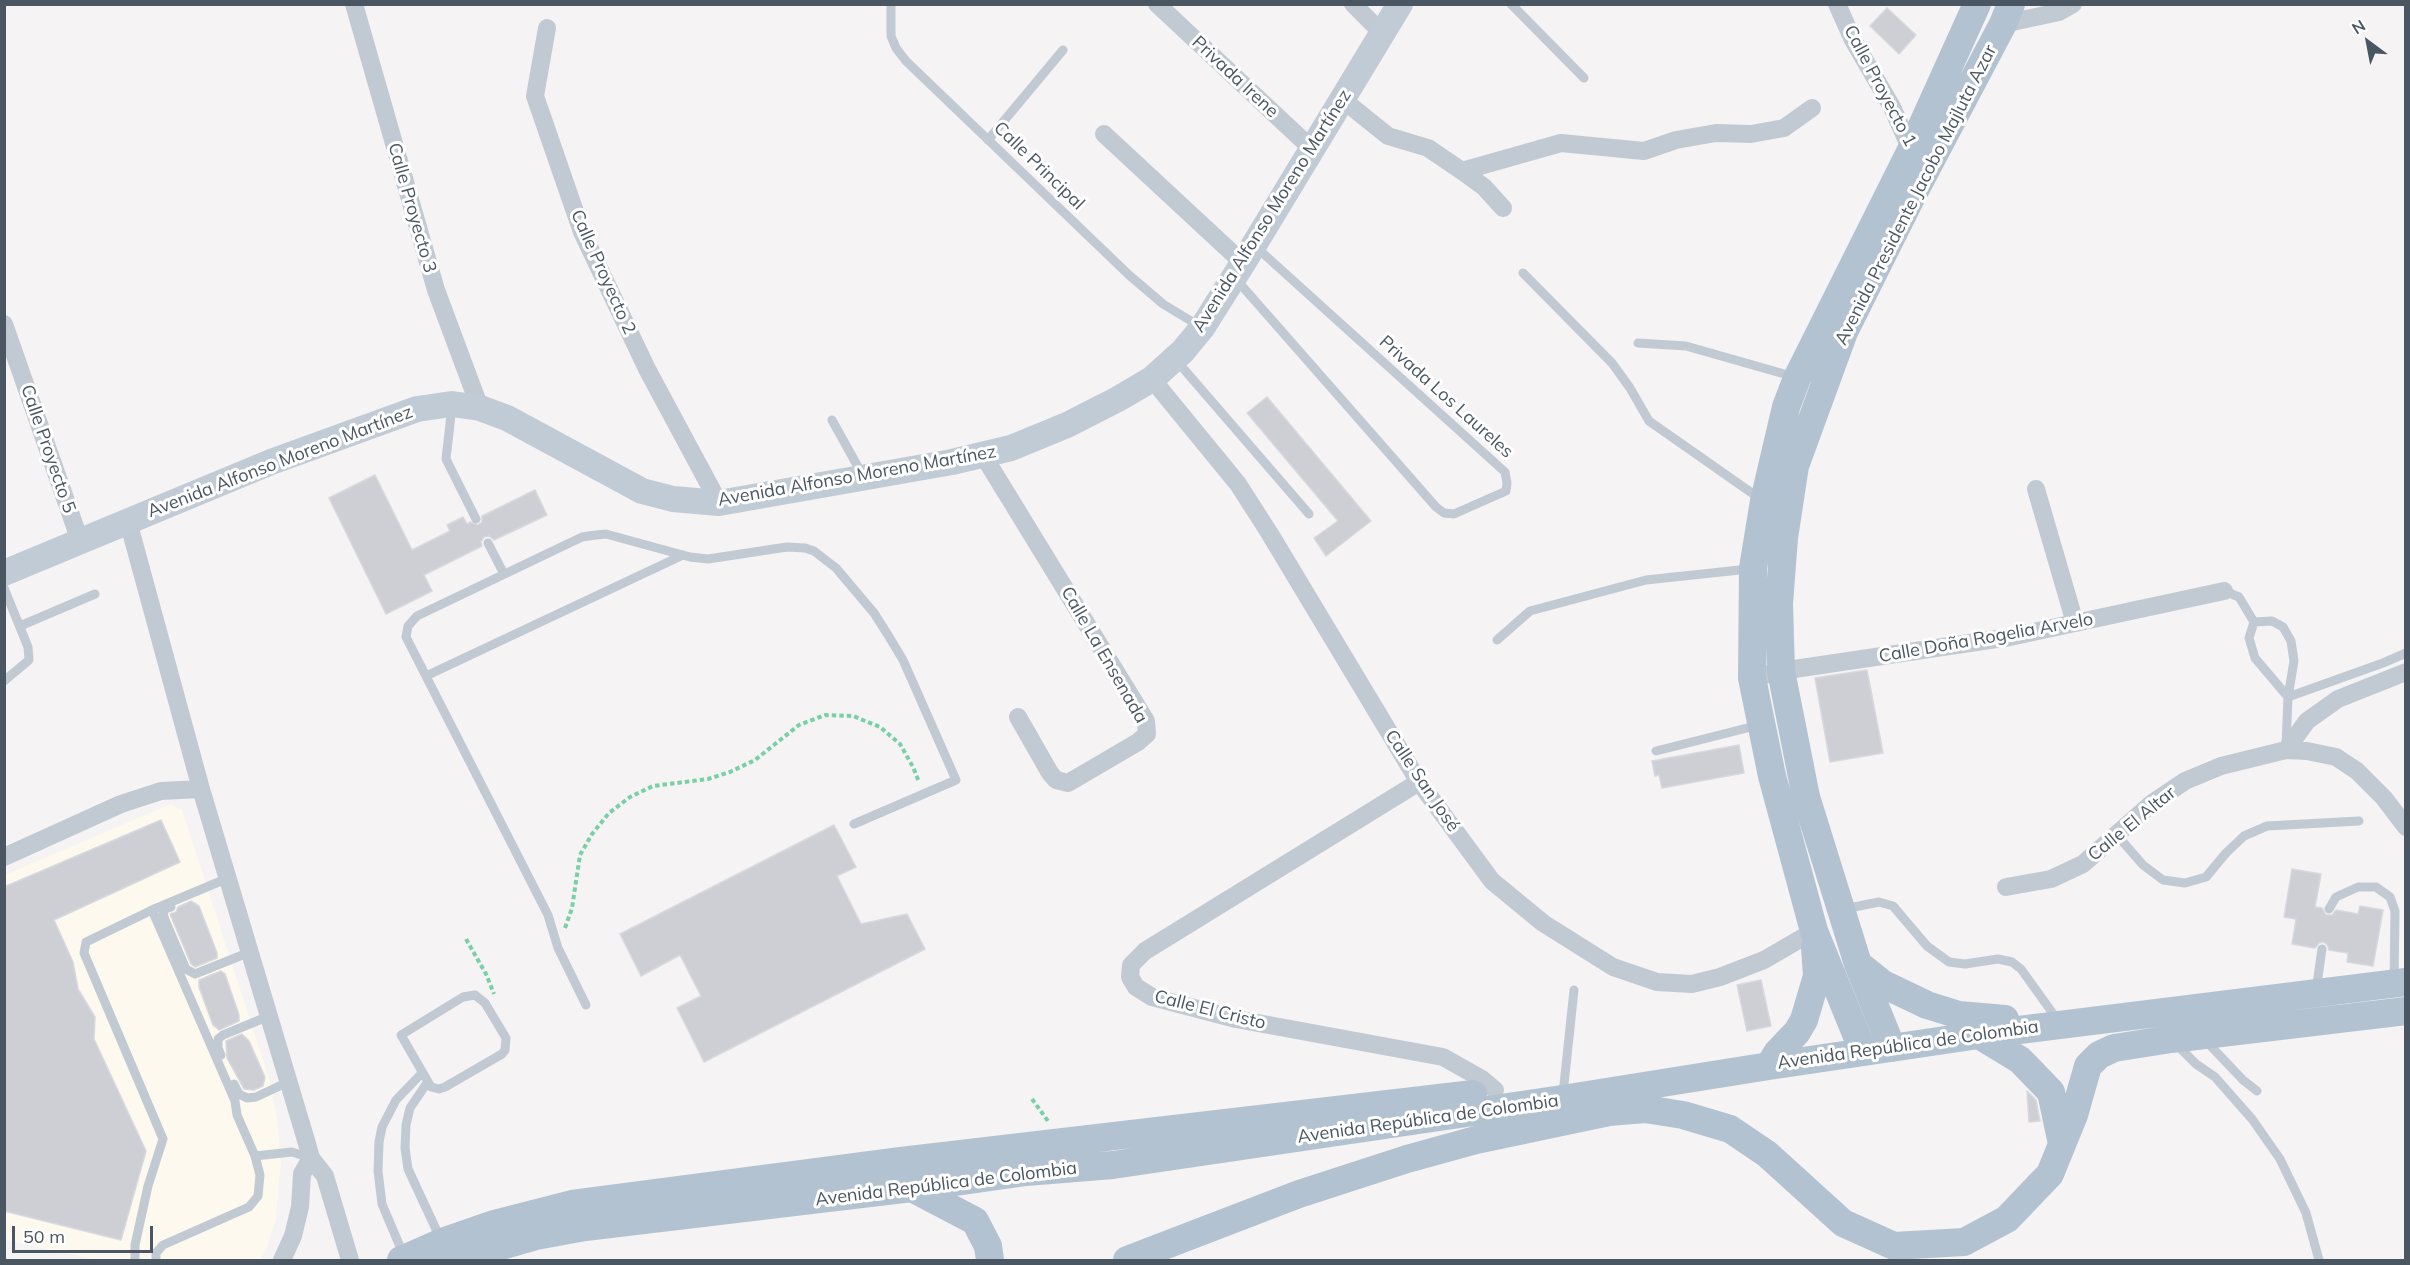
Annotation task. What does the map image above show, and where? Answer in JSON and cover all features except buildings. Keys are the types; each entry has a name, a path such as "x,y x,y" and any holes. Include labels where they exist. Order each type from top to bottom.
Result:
{"main road":[{"name":"Avenida Alfonso Moreno Martínez","path":"4,573 271,462 417,409 452,404 480,408 507,418 642,492 673,499 719,503 864,478 1011,448 1067,425 1152,378 1174,359 1202,328 1400,4"},
{"name":"Avenida Presidente Jacobo Majluta Azar","path":"1892,1048 1858,964 1806,797 1781,671 1779,604 1784,538 1795,466 1844,332 1921,155 1977,4"},
{"name":"Avenida Presidente Jacobo Majluta Azar","path":"1863,1051 1814,931 1772,776 1752,678 1754,568 1764,501 1786,407 1797,378 1921,155 2007,14"},
{"path":"1769,1066 1777,1053 1797,1032 1804,1020 1812,996 1817,976 1814,931"},
{"path":"1858,964 1883,984 1927,1005 1959,1015 2054,1024"},
{"name":"Avenida República de Colombia","path":"448,1254 585,1227 1026,1172 1113,1165 1518,1106 1863,1051 2054,1024 2400,983"},
{"name":"Avenida República de Colombia","path":"1127,1260 1299,1194 1396,1163 1476,1140 1610,1112 1645,1109 1683,1115 1730,1129 1773,1159 1843,1223 1893,1246 1964,1242 2007,1219 2050,1174 2074,1115 2088,1066 2098,1055 2114,1048 2171,1039 2406,1011"},
{"path":"1979,1035 2020,1060 2051,1092 2062,1144"},
{"path":"404,1260 448,1254 494,1224 572,1204 901,1161 1495,1090 1518,1106"},
{"path":"912,1188 975,1221 988,1246 990,1260"},
{"path":"507,1260 550,1251 569,1242 585,1227"}],"street":[{"name":"Calle Proyecto 3","path":"354,4 436,290 480,408"},
{"name":"Privada Irene","path":"1157,4 1312,149"},
{"path":"1353,4 1383,33"},
{"name":"Calle Proyecto 1","path":"1837,4 1854,40 1921,155"},
{"path":"2007,14 2059,12 2073,4"},
{"name":"Calle Proyecto 2","path":"547,28 535,96 582,232 647,369 719,503"},
{"path":"1342,99 1388,136 1428,148 1462,171 1484,187 1503,208"},
{"path":"1462,171 1561,143 1644,151 1676,140 1716,133 1751,134 1784,128 1812,108"},
{"path":"1104,134 1243,262"},
{"name":"Calle Proyecto 5","path":"4,324 80,541"},
{"name":"Calle San José","path":"1152,378 1244,494 1419,782 1492,881 1543,923 1613,967 1657,982 1692,984 1720,977 1764,960 1814,931"},
{"name":"Calle La Ensenada","path":"983,455 1146,721 1147,734 1138,742 1068,783 1056,780 1050,773 1018,717"},
{"path":"2036,489 2075,623"},
{"path":"128,521 201,789 288,1082 311,1158 325,1176 350,1260"},
{"name":"Calle Doña Rogelia Arvelo","path":"1752,678 1781,671 2010,637 2224,591"},
{"path":"2286,750 2307,721 2338,699 2406,672"},
{"name":"Calle El Altar","path":"2006,887 2051,879 2083,864 2151,804 2185,781 2222,766 2286,750 2307,751 2336,757 2357,771 2384,798 2406,827"},
{"name":"Calle El Cristo","path":"1419,782 1145,951 1131,964 1130,977 1136,987 1152,997 1236,1019 1443,1057 1482,1078 1495,1090"},
{"path":"4,858 121,804 161,790 201,789"},
{"path":"282,1260 293,1236 300,1207 302,1174 311,1158"}],"lane":[{"name":"Calle Principal","path":"891,4 891,36 896,48 906,61 1163,304 1202,328"},
{"path":"1511,4 1584,78"},
{"path":"988,140 1063,50"},
{"name":"Privada Los Laureles","path":"1243,262 1504,472 1507,483 1506,491 1454,514 1443,513 1436,507 1243,262"},
{"path":"1523,273 1612,363 1649,421 1764,501"},
{"path":"1638,343 1686,346 1797,378"},
{"path":"1174,359 1309,514"},
{"path":"452,404 446,459 476,519"},
{"path":"832,420 864,478"},
{"path":"586,1005 558,948 548,915 406,637 408,626 417,616 582,537 606,534 683,555 708,559 787,547 805,548 836,568 874,613 903,660 956,780 854,824"},
{"path":"488,543 504,573"},
{"path":"426,676 683,555"},
{"path":"1497,640 1530,611 1646,580 1754,568"},
{"path":"4,588 28,647 29,660 4,681"},
{"path":"2224,591 2239,597 2254,622 2249,638 2255,658 2288,697"},
{"path":"20,626 95,594"},
{"path":"2254,622 2272,621 2283,627 2291,641 2294,661 2288,697 2286,750"},
{"path":"2288,697 2406,653"},
{"path":"1656,751 1762,724"},
{"path":"2116,834 2143,865 2163,879 2185,883 2206,877 2244,836 2267,826 2359,820"},
{"path":"135,1260 135,1245 148,1186 163,1139 84,953 86,942 152,910 228,880"},
{"path":"228,880 165,909 163,914 186,969 195,974 250,952"},
{"path":"2329,909 2336,897 2358,887 2376,887 2390,897 2395,911 2400,983"},
{"path":"1842,910 1879,902 1893,906 1927,946 1949,963 1965,964 1998,959 2012,962 2021,969 2054,1024"},
{"path":"152,910 235,1101 237,1115 255,1155 260,1175 258,1196 249,1207 163,1245 156,1253 156,1260"},
{"path":"2316,993 2322,949"},
{"path":"1562,1099 1574,990"},
{"path":"475,995 485,1003 506,1038 507,1046 502,1054 445,1087 435,1088 427,1083 422,1073 401,1035 463,997 475,995"},
{"path":"269,1016 223,1035 218,1039 218,1048 238,1094 247,1098 256,1097 288,1082"},
{"path":"2201,1036 2243,1080 2257,1091"},
{"path":"2171,1039 2196,1064 2215,1077 2252,1119 2274,1151 2293,1183 2306,1213 2319,1260"},
{"path":"404,1260 382,1204 378,1171 379,1142 382,1127 396,1100 422,1073"},
{"path":"427,1083 410,1108 406,1125 405,1148 408,1169 448,1254"},
{"path":"255,1155 292,1152 311,1158"}],"path":[{"path":"558,948 572,908 580,855 592,834 609,813 630,797 653,786 708,779 730,772 755,760 799,725 825,715 853,716 880,728 900,744 924,794"},
{"path":"466,939 495,993 485,1003"}],"shaded area":[{"path":"171,804 182,810 269,1078 277,1117 281,1162 276,1218 268,1244 260,1260 97,1260 5,1240 5,875"}]}
